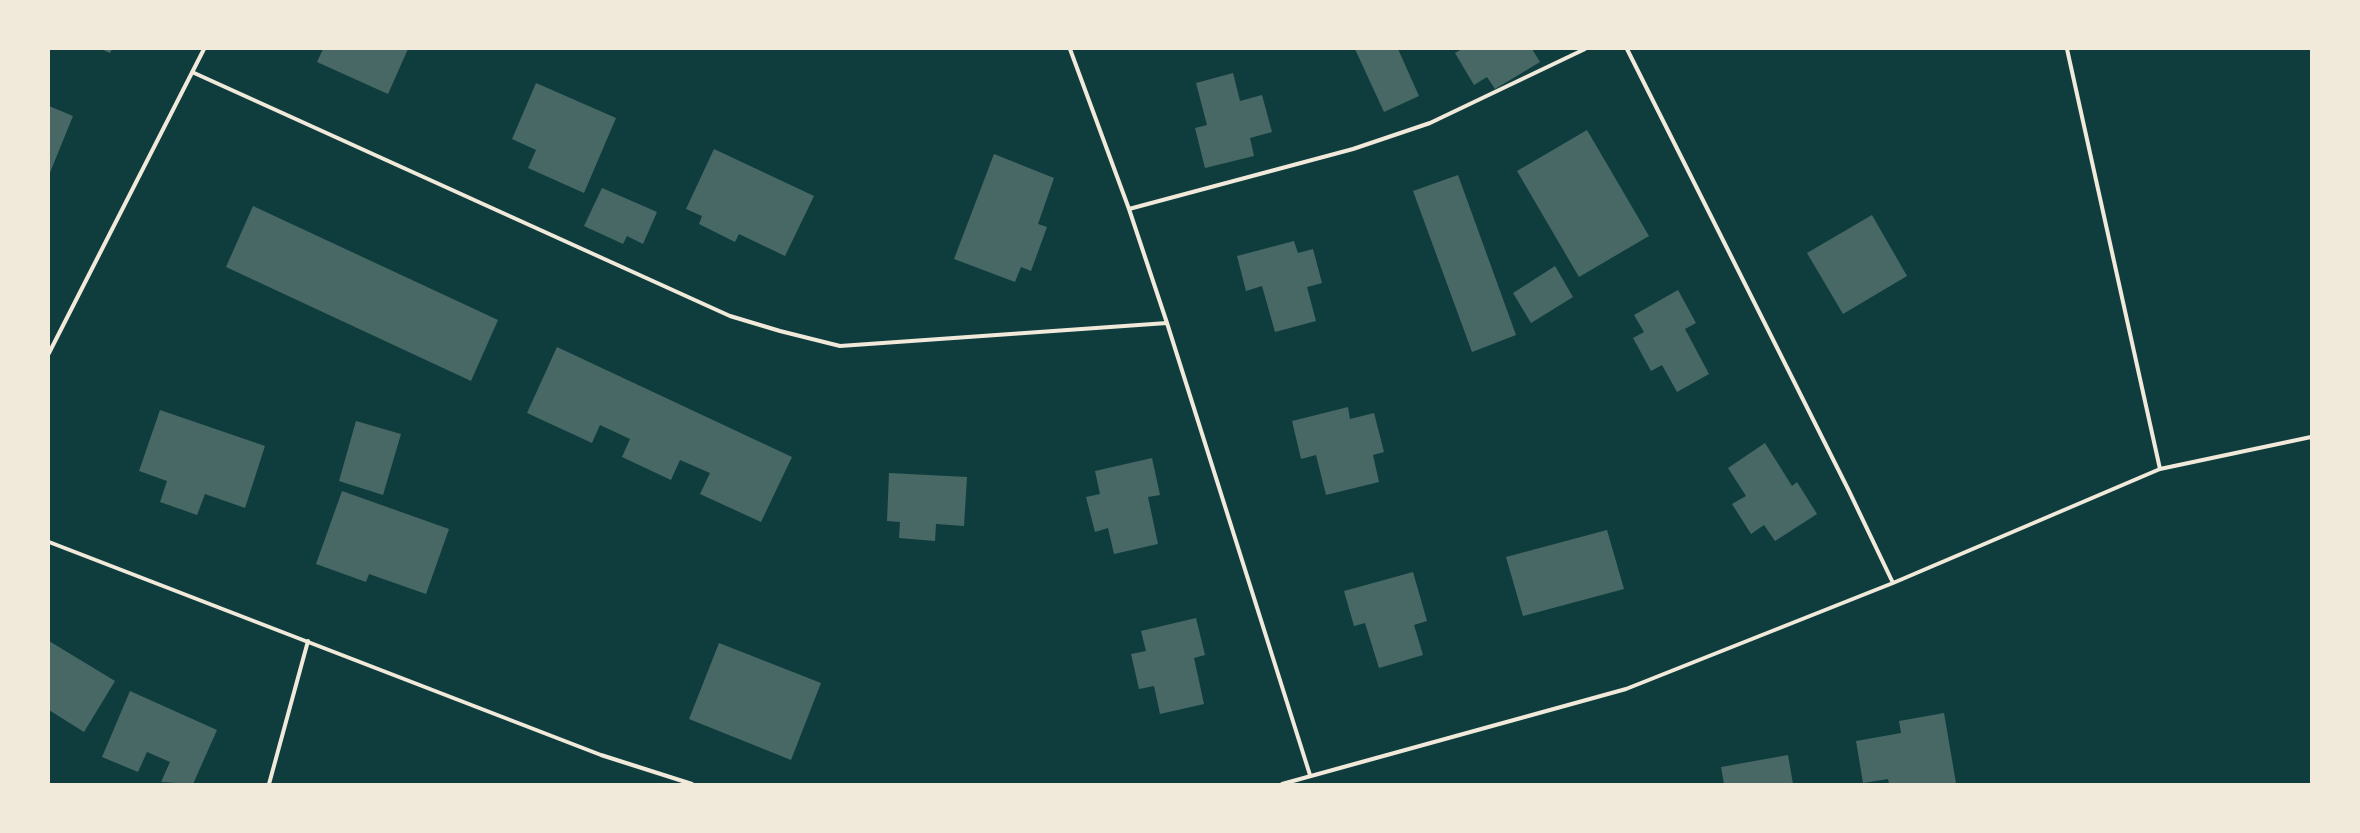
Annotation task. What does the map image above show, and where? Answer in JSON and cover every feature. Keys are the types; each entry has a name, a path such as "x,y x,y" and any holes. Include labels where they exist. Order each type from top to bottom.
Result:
{"street":[{"path":"49,353 204,49"},
{"path":"1070,49 1129,209 1310,775"},
{"path":"1129,209 1353,149 1430,123 1584,49"},
{"path":"1627,49 1849,491 1893,583"},
{"path":"2067,49 2160,469"},
{"path":"192,72 730,316 780,331 840,346 1167,324"},
{"path":"1282,784 1310,775 1626,689 1893,583 2160,469 2311,437"},
{"path":"49,542 601,755 692,784"},
{"path":"269,784 308,641"}],"building":[{"path":"101,49 112,49 110,53"},
{"path":"323,49 408,49 388,94 317,62"},
{"path":"1355,49 1398,49 1419,96 1384,112"},
{"path":"1462,49 1532,49 1540,62 1495,89 1487,77 1474,85 1455,53"},
{"path":"1233,73 1240,101 1262,95 1272,132 1250,138 1254,156 1205,168 1195,128 1207,125 1196,83"},
{"path":"536,83 616,118 584,193 528,168 536,150 512,139"},
{"path":"49,106 73,116 49,175"},
{"path":"1587,130 1649,236 1579,277 1517,171"},
{"path":"714,149 814,196 785,256 739,234 735,242 699,224 702,216 686,209"},
{"path":"994,154 1054,178 1038,224 1047,227 1031,271 1021,267 1015,282 954,259"},
{"path":"1458,175 1516,335 1472,352 1413,191"},
{"path":"602,188 657,212 643,244 627,236 623,244 584,226"},
{"path":"253,206 498,320 471,381 226,267"},
{"path":"1872,215 1907,276 1843,314 1807,253"},
{"path":"1294,241 1298,253 1313,249 1322,283 1307,287 1316,321 1275,332 1262,286 1246,291 1237,256"},
{"path":"1555,266 1573,297 1531,323 1513,293"},
{"path":"1678,290 1696,323 1685,329 1709,374 1677,392 1662,365 1651,371 1633,338 1644,332 1634,315"},
{"path":"557,347 792,457 761,522 700,494 710,473 680,460 671,480 622,457 630,439 600,425 592,443 527,413"},
{"path":"1348,407 1350,419 1374,413 1384,452 1373,455 1379,482 1326,495 1316,455 1301,459 1292,421"},
{"path":"160,410 265,446 245,508 205,494 197,515 160,502 167,481 139,471"},
{"path":"356,421 401,434 383,495 339,481"},
{"path":"1765,443 1792,486 1797,482 1817,514 1775,541 1764,525 1751,534 1732,504 1746,496 1728,468"},
{"path":"1152,458 1160,495 1148,497 1158,544 1114,554 1108,528 1095,532 1086,497 1100,494 1095,471"},
{"path":"889,473 967,477 964,526 936,524 935,541 899,538 900,522 887,521"},
{"path":"342,491 449,529 426,594 369,574 366,582 316,564"},
{"path":"1607,530 1624,589 1523,616 1506,557"},
{"path":"1413,572 1427,621 1414,625 1423,655 1379,668 1365,623 1354,626 1344,591"},
{"path":"1196,618 1205,655 1194,658 1204,704 1160,714 1154,686 1139,689 1131,654 1146,651 1141,631"},
{"path":"49,641 115,681 84,732 49,710"},
{"path":"719,643 821,683 791,760 689,719"},
{"path":"130,691 217,730 193,784 161,782 170,762 147,752 138,772 102,757"},
{"path":"1944,713 1956,783 1889,784 1888,779 1863,783 1856,741 1901,733 1899,721"},
{"path":"1788,755 1793,784 1724,784 1721,767"}]}
